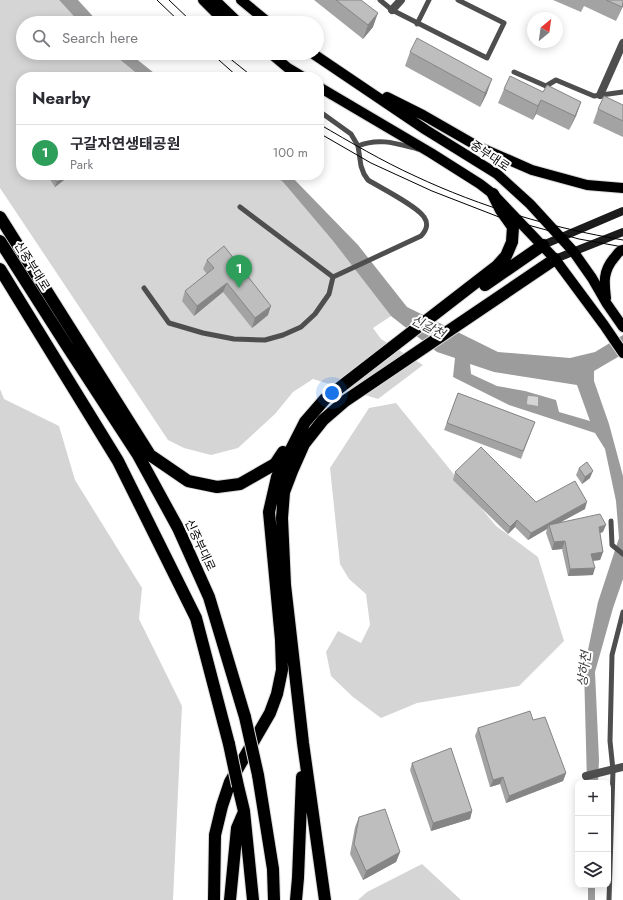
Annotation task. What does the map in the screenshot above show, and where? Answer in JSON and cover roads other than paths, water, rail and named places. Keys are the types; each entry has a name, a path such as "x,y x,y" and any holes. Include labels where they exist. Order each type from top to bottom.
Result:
{"highway":[{"path":"0,217 150,455 188,481 217,487 240,484 275,464 305,422 325,399 496,266 506,256 513,241 513,227 501,210 493,194"},
{"name":"신중부대로","path":"0,241 66,346 138,455 178,528 209,597 245,717 258,775 273,869 274,900"},
{"path":"378,358 543,245"},
{"path":"325,900 303,743 286,585 282,518 284,492 304,444 323,420 345,401 555,259"},
{"path":"0,269 118,460 196,618 229,744 244,811 253,900"},
{"path":"214,900 215,836 222,806 230,782 270,713 278,694 282,670 281,640 269,512 277,477 305,422"},
{"path":"296,900 303,743"},
{"path":"230,900 237,828 244,811"}],"main road":[{"path":"203,0 219,16"},
{"path":"216,0 231,16"},
{"path":"241,0 261,16"},
{"path":"248,0 263,16"},
{"path":"273,60 290,72"},
{"path":"277,60 290,72"},
{"name":"중부대로","path":"322,60 426,130 496,174 530,204 573,251 620,323"},
{"path":"351,80 423,115 477,146 532,170 587,185 623,188"},
{"path":"324,90 431,153 493,194 555,259 623,353"},
{"path":"543,245 623,211"},
{"path":"555,259 623,232"},
{"path":"607,304 604,282 608,266 620,251 623,250"}],"street":[{"path":"392,10 401,0"},
{"path":"600,95 623,43"},
{"path":"586,776 613,770 623,766"}],"lane":[{"path":"380,0 392,10 417,24 487,58 504,24 458,0"},
{"path":"417,24 429,0"},
{"path":"514,72 546,86 556,80 594,96 623,92"},
{"path":"324,115 351,134 358,146 361,166 368,180 417,210 424,217 427,223 425,232 421,236 333,277"},
{"path":"358,146 367,142 389,141 431,153"},
{"path":"240,207 333,277"},
{"path":"144,288 169,323 203,333 234,339 265,340 283,336 301,327 315,314 329,294 333,277"},
{"path":"611,520 612,545 623,554"},
{"path":"609,900 613,770 610,741 612,655 623,612"}],"water":[{"path":"59,0 78,0 93,16 74,16"},
{"path":"120,60 138,60 153,72 135,72"},
{"path":"280,180 295,180 358,245 407,307 498,352 570,358 595,352 623,335 623,354 594,371 594,381 609,424 623,476 623,579 613,608 595,672 599,760 598,780 587,780 584,669 598,602 619,538 616,501 605,449 595,433 509,405 453,377 455,358 437,352 391,316 333,241","holes":["470,364 494,372 577,385 590,421 559,412 556,400 525,391 497,386 471,374","528,396 538,397 538,406 527,404"]},
{"path":"588,888 595,888 595,900 588,900"}],"tram line":[{"path":"157,0 174,16"},
{"path":"169,0 186,16"},
{"path":"219,60 232,72"},
{"path":"232,60 247,72"},
{"path":"324,127 390,164 415,176 491,207 543,223 623,240"},
{"path":"324,136 371,163 432,191 499,217 579,239 623,247"}],"place":[{"name":"구갈자연생태공원","path":"239,288"}],"water label":[{"name":"신갈천","path":"428,327"},
{"name":"상하천","path":"584,669"}]}
